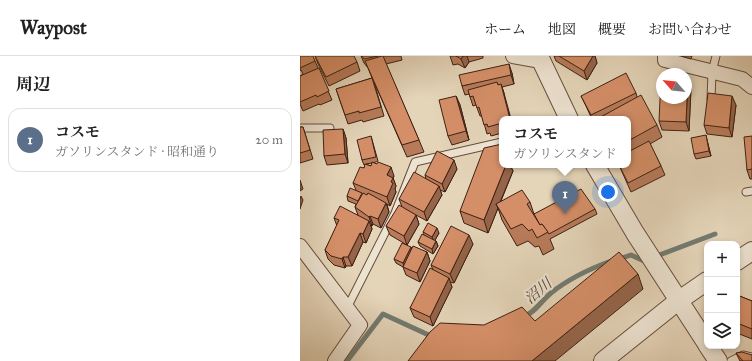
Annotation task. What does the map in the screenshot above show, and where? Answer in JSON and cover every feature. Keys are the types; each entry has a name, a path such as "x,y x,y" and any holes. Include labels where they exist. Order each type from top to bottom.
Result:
{"street":[{"path":"513,56 540,58 568,116"},
{"path":"665,56 665,60 742,79 752,87"},
{"path":"596,168 634,234 704,339"},
{"path":"300,246 360,324 335,361"},
{"path":"740,259 752,251"},
{"path":"603,361 678,301 704,283"},
{"path":"710,349 718,361"}],"lane":[{"path":"711,99 712,72 716,56"},
{"path":"300,128 330,128"},
{"path":"348,308 395,213 415,162 499,143"},
{"path":"731,361 743,355 752,357"}],"building":[{"path":"300,56 313,56 315,61 300,68"},
{"path":"315,56 354,56 357,62 326,77"},
{"path":"362,56 378,56 364,59"},
{"path":"383,56 419,140 402,145 365,61"},
{"path":"456,56 463,56 461,59"},
{"path":"559,56 593,56 584,71"},
{"path":"509,64 511,75 462,86 459,75"},
{"path":"319,68 329,91 317,97 316,95 300,102 300,76"},
{"path":"626,73 636,93 591,115 581,96"},
{"path":"372,78 381,107 345,115 336,89"},
{"path":"497,82 498,85 501,84 509,116 499,116 499,124 488,127 487,124 484,125 479,107 477,108 473,96 470,97 468,90"},
{"path":"708,93 732,96 729,128 704,125"},
{"path":"641,95 657,125 631,139 631,116 602,116"},
{"path":"456,96 466,131 448,136 439,100"},
{"path":"660,104 687,104 686,122 659,121"},
{"path":"300,127 303,127 310,150 300,153"},
{"path":"343,129 345,154 324,156 323,130"},
{"path":"706,135 709,151 694,154 691,138"},
{"path":"371,136 376,157 362,160 357,140"},
{"path":"752,136 752,169 747,170 744,137"},
{"path":"649,141 661,166 628,183 620,168 631,168 631,150"},
{"path":"499,145 499,168 505,168 484,220 460,211 484,148"},
{"path":"437,151 454,160 442,184 425,175"},
{"path":"372,162 377,164 378,162 391,167 387,175 393,178 391,182 393,183 387,197 353,183 360,167 364,168 365,164 371,166"},
{"path":"414,172 439,186 424,212 399,199"},
{"path":"350,188 362,193 358,201 347,196"},
{"path":"581,189 595,209 549,234 542,224 540,225 534,214"},
{"path":"522,190 530,202 527,204 540,225 542,224 548,232 537,238 532,229 529,231 522,224 511,229 496,204"},
{"path":"363,193 367,195 368,193 386,203 378,219 369,217 355,207"},
{"path":"399,205 416,215 404,236 386,226"},
{"path":"340,206 369,221 363,234 360,233 348,257 343,257 342,259 331,256 325,250 339,220 334,218"},
{"path":"428,223 437,228 432,237 423,232"},
{"path":"451,226 469,235 450,274 431,265"},
{"path":"422,234 436,241 432,249 418,242"},
{"path":"402,243 411,247 403,263 394,259"},
{"path":"413,246 427,252 417,273 403,267"},
{"path":"619,252 638,274 532,361 408,361 430,332 440,323 484,325 522,307 535,321"},
{"path":"430,268 449,278 430,317 410,308"},
{"path":"740,296 752,301 752,329 740,324"},
{"path":"742,352 752,355 752,361 743,361 736,353"}],"waterway":[{"name":"沼川","path":"654,257 715,234"},
{"name":"沼川","path":"619,259 631,255 644,261 647,260"},
{"name":"沼川","path":"523,317 531,313 547,296 564,284 611,261"},
{"name":"沼川","path":"347,361 383,314 433,337"}],"place":[{"name":"コスモ","path":"565,214"}]}
